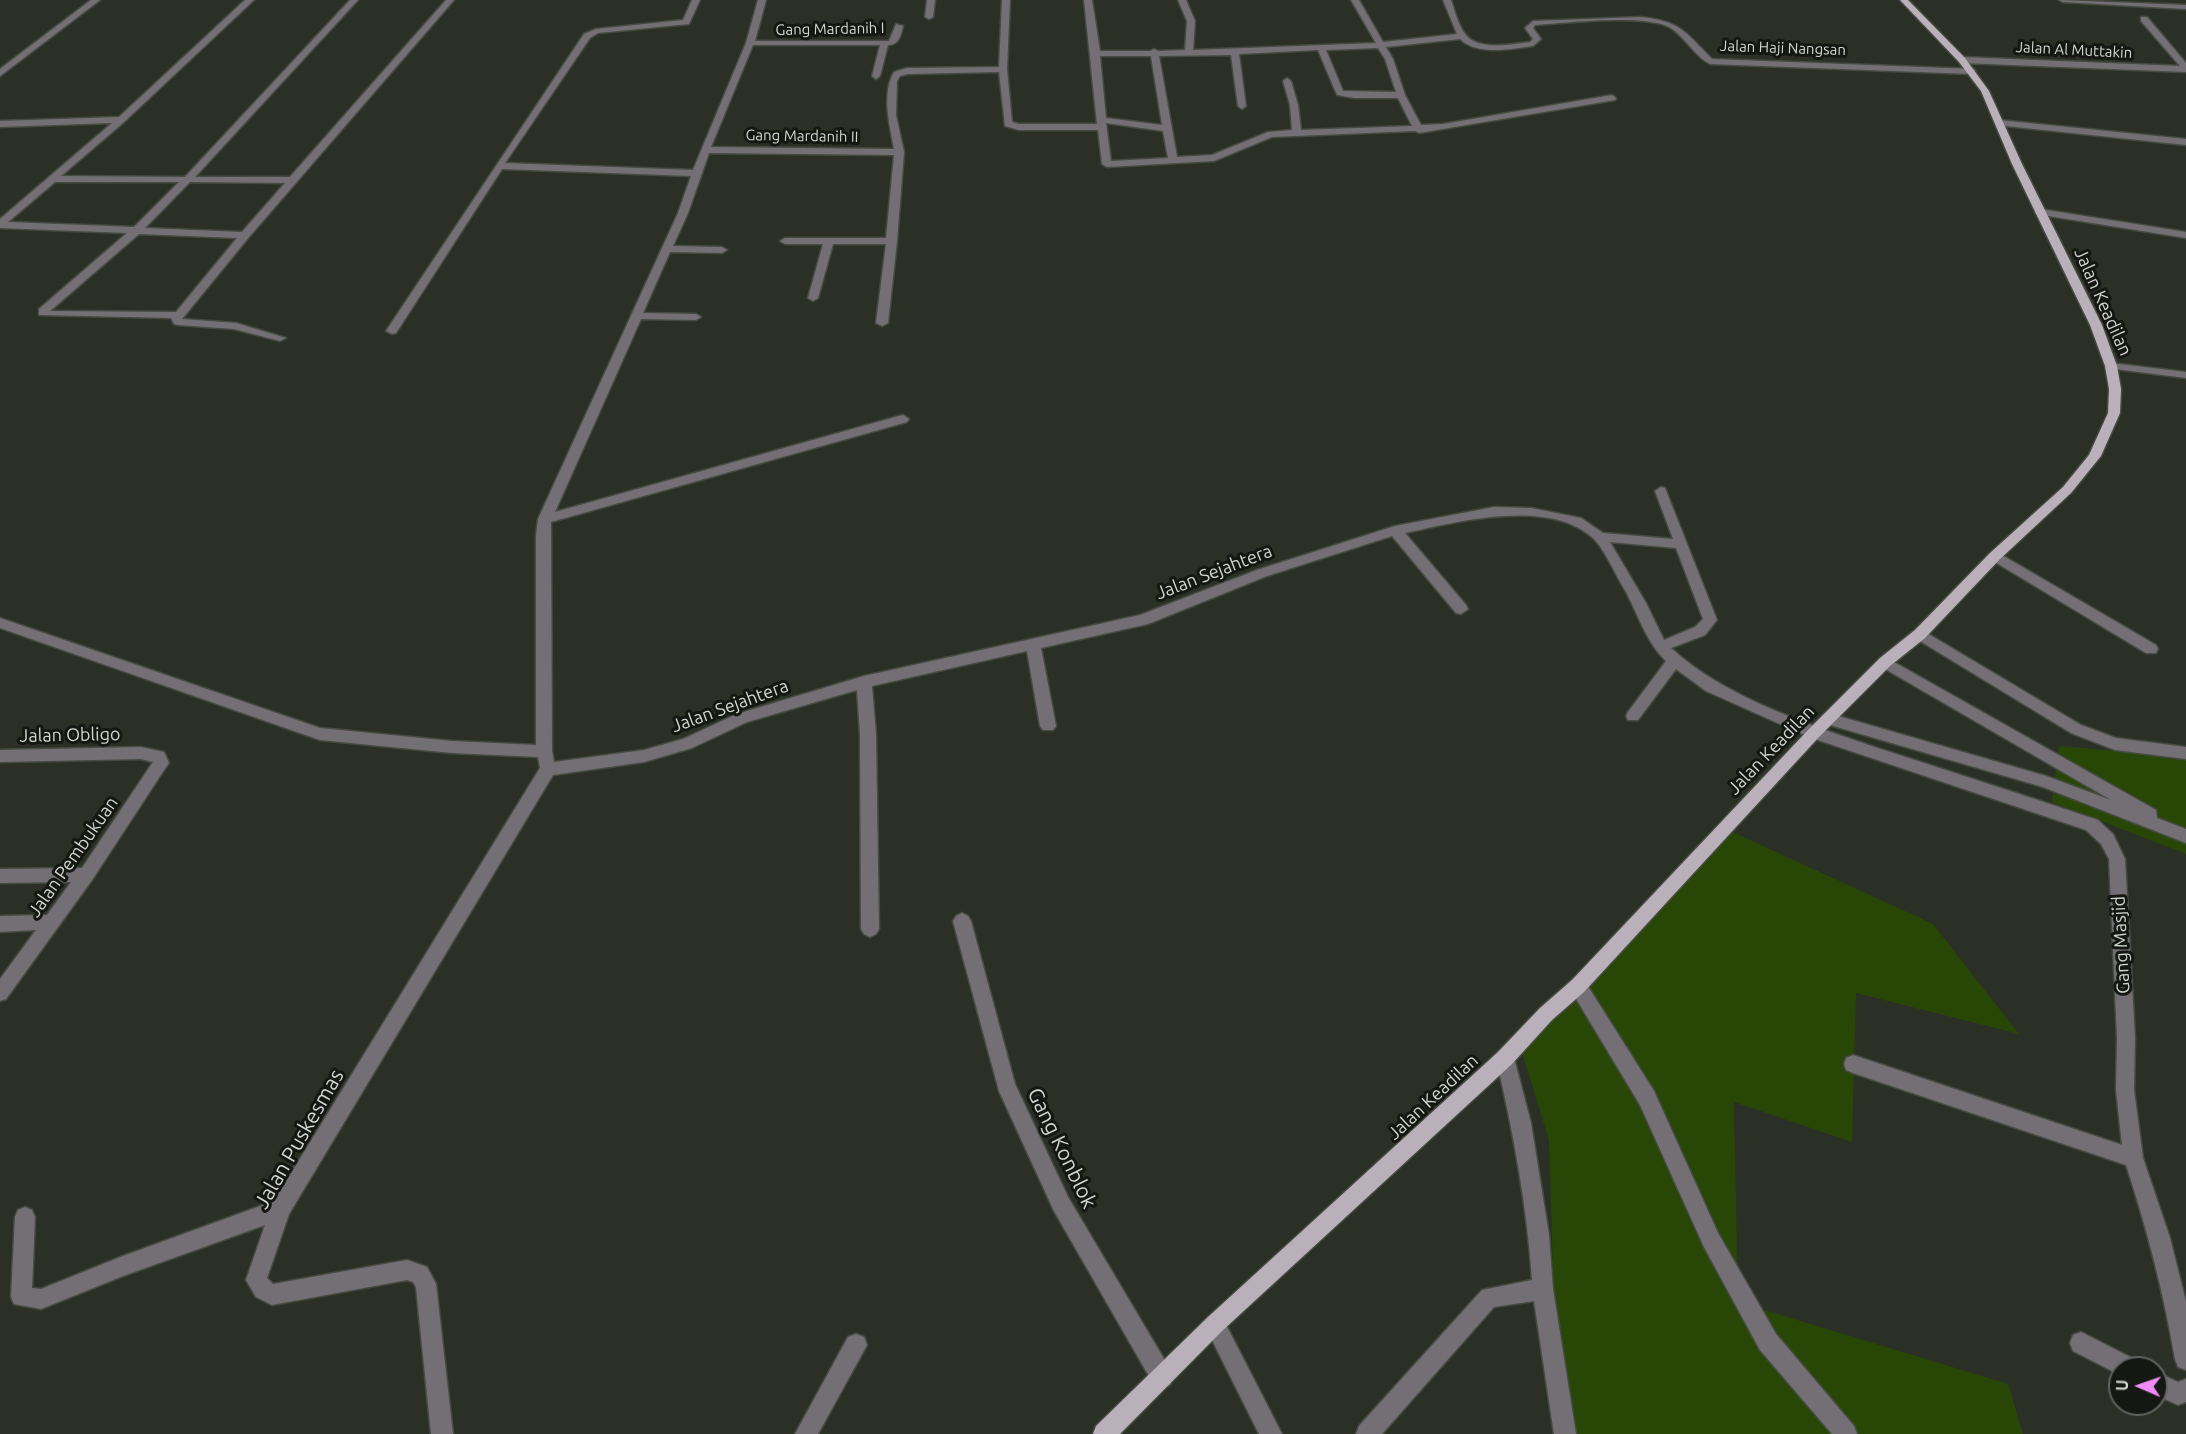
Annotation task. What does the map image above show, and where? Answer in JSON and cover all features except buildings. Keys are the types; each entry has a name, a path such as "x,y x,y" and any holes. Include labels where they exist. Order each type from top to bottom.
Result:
{"main road":[{"name":"Jalan Keadilan","path":"1104,1434 1215,1324 1505,1058 1546,1014 1578,986 1814,733 1885,662 1920,634 1995,556 2067,490 2095,456 2114,413 2115,389 2112,366 2096,325 2040,212 1985,92 1966,65 1904,0"}],"street":[{"path":"0,73 96,0"},
{"path":"0,224 120,120 250,0"},
{"path":"177,315 43,313 46,307 136,231 187,180 354,0"},
{"path":"280,338 236,326 178,322 177,315 450,0"},
{"path":"392,331 499,166 588,35 596,31 686,22 696,0"},
{"path":"546,760 543,536 545,519 682,213 705,150 750,43 762,0"},
{"path":"929,17 931,0"},
{"path":"1006,0 1003,69 1008,124 1019,127 1101,124 1169,129"},
{"path":"1089,0 1107,164 1214,158 1260,137 1297,131 1419,130 1498,120 1612,98"},
{"path":"1182,0 1191,21 1189,51"},
{"path":"1355,0 1389,59 1401,95 1419,130"},
{"path":"1095,54 1154,51 1235,52 1320,46 1379,45 1462,36 1447,0"},
{"path":"2063,0 2186,7"},
{"path":"2144,19 2186,68"},
{"name":"Jalan Haji Nangsan","path":"1462,36 1468,43 1480,46 1521,46 1533,44 1537,39 1529,28 1529,25 1533,23 1656,21 1679,30 1710,61 1966,65"},
{"name":"Gang Mardanih I","path":"750,43 885,43 894,41 899,26"},
{"path":"876,76 885,43"},
{"path":"1320,46 1340,93 1401,95"},
{"path":"1154,51 1173,160"},
{"path":"1235,52 1242,106"},
{"name":"Jalan Al Muttakin","path":"1966,65 2028,60 2186,68"},
{"path":"882,323 892,241 898,152 892,115 893,81 897,74 907,71 1003,69"},
{"path":"1287,81 1294,105 1297,131"},
{"path":"0,124 120,120"},
{"path":"1999,123 2186,142"},
{"name":"Gang Mardanih II","path":"705,150 898,152"},
{"path":"499,166 696,173"},
{"path":"53,179 295,180"},
{"path":"2040,212 2103,220 2186,235"},
{"path":"0,224 245,235"},
{"path":"785,241 892,241"},
{"path":"813,298 829,241"},
{"path":"666,249 722,250"},
{"path":"636,316 696,317"},
{"path":"2112,366 2186,375"},
{"path":"545,519 903,419"},
{"path":"1660,647 1700,631 1710,620 1661,491"},
{"name":"Jalan Sejahtera","path":"0,623 320,734 452,747 546,760 644,756 687,744 742,718 864,682 1143,620 1262,573 1395,530 1494,511 1531,512 1576,520 1600,537 1639,603 1660,647 1674,660 1711,687 1814,733"},
{"path":"1395,530 1461,609"},
{"path":"1600,537 1680,544"},
{"path":"1995,556 2151,649"},
{"path":"1920,634 2076,729 2115,744 2186,753"},
{"path":"1033,644 1048,726"},
{"path":"1633,716 1674,660"},
{"path":"1885,662 2186,836"},
{"path":"864,682 868,735 870,929"},
{"path":"1828,719 2046,782 2186,836"},
{"name":"Gang Masjid","path":"1814,733 2092,825 2107,839 2117,859 2126,1038 2125,1090 2133,1158 2174,1288 2186,1359"},
{"name":"Jalan Obligo","path":"0,756 141,753"},
{"name":"Jalan Pembukuan","path":"0,993 86,875 161,763 159,756 141,753"},
{"name":"Jalan Puskesmas","path":"442,1434 426,1284 420,1274 407,1270 272,1295 263,1290 256,1280 281,1209 546,760"},
{"path":"0,876 86,875"},
{"name":"Gang Konblok","path":"962,921 1006,1085 1060,1204 1162,1377"},
{"path":"0,924 52,922"},
{"path":"1578,986 1647,1098 1711,1240 1768,1342 1846,1434"},
{"path":"1505,1058 1521,1123 1539,1235 1543,1289 1565,1434"},
{"path":"1853,1064 2133,1158"},
{"path":"25,1217 21,1297 41,1299 123,1266 281,1209"},
{"path":"1367,1434 1489,1298 1543,1289"},
{"path":"1215,1324 1271,1434"},
{"path":"2080,1343 2108,1358"},
{"path":"806,1434 856,1346"},
{"path":"2168,1389 2178,1394 2186,1390"}],"green space":[{"path":"2059,746 2186,757 2186,854 2052,802"},
{"path":"1726,829 1933,924 2019,1034 1856,993 1852,1142 1734,1102 1738,1302 2008,1384 2023,1434 1558,1434 1549,1140 1517,1036"}]}
